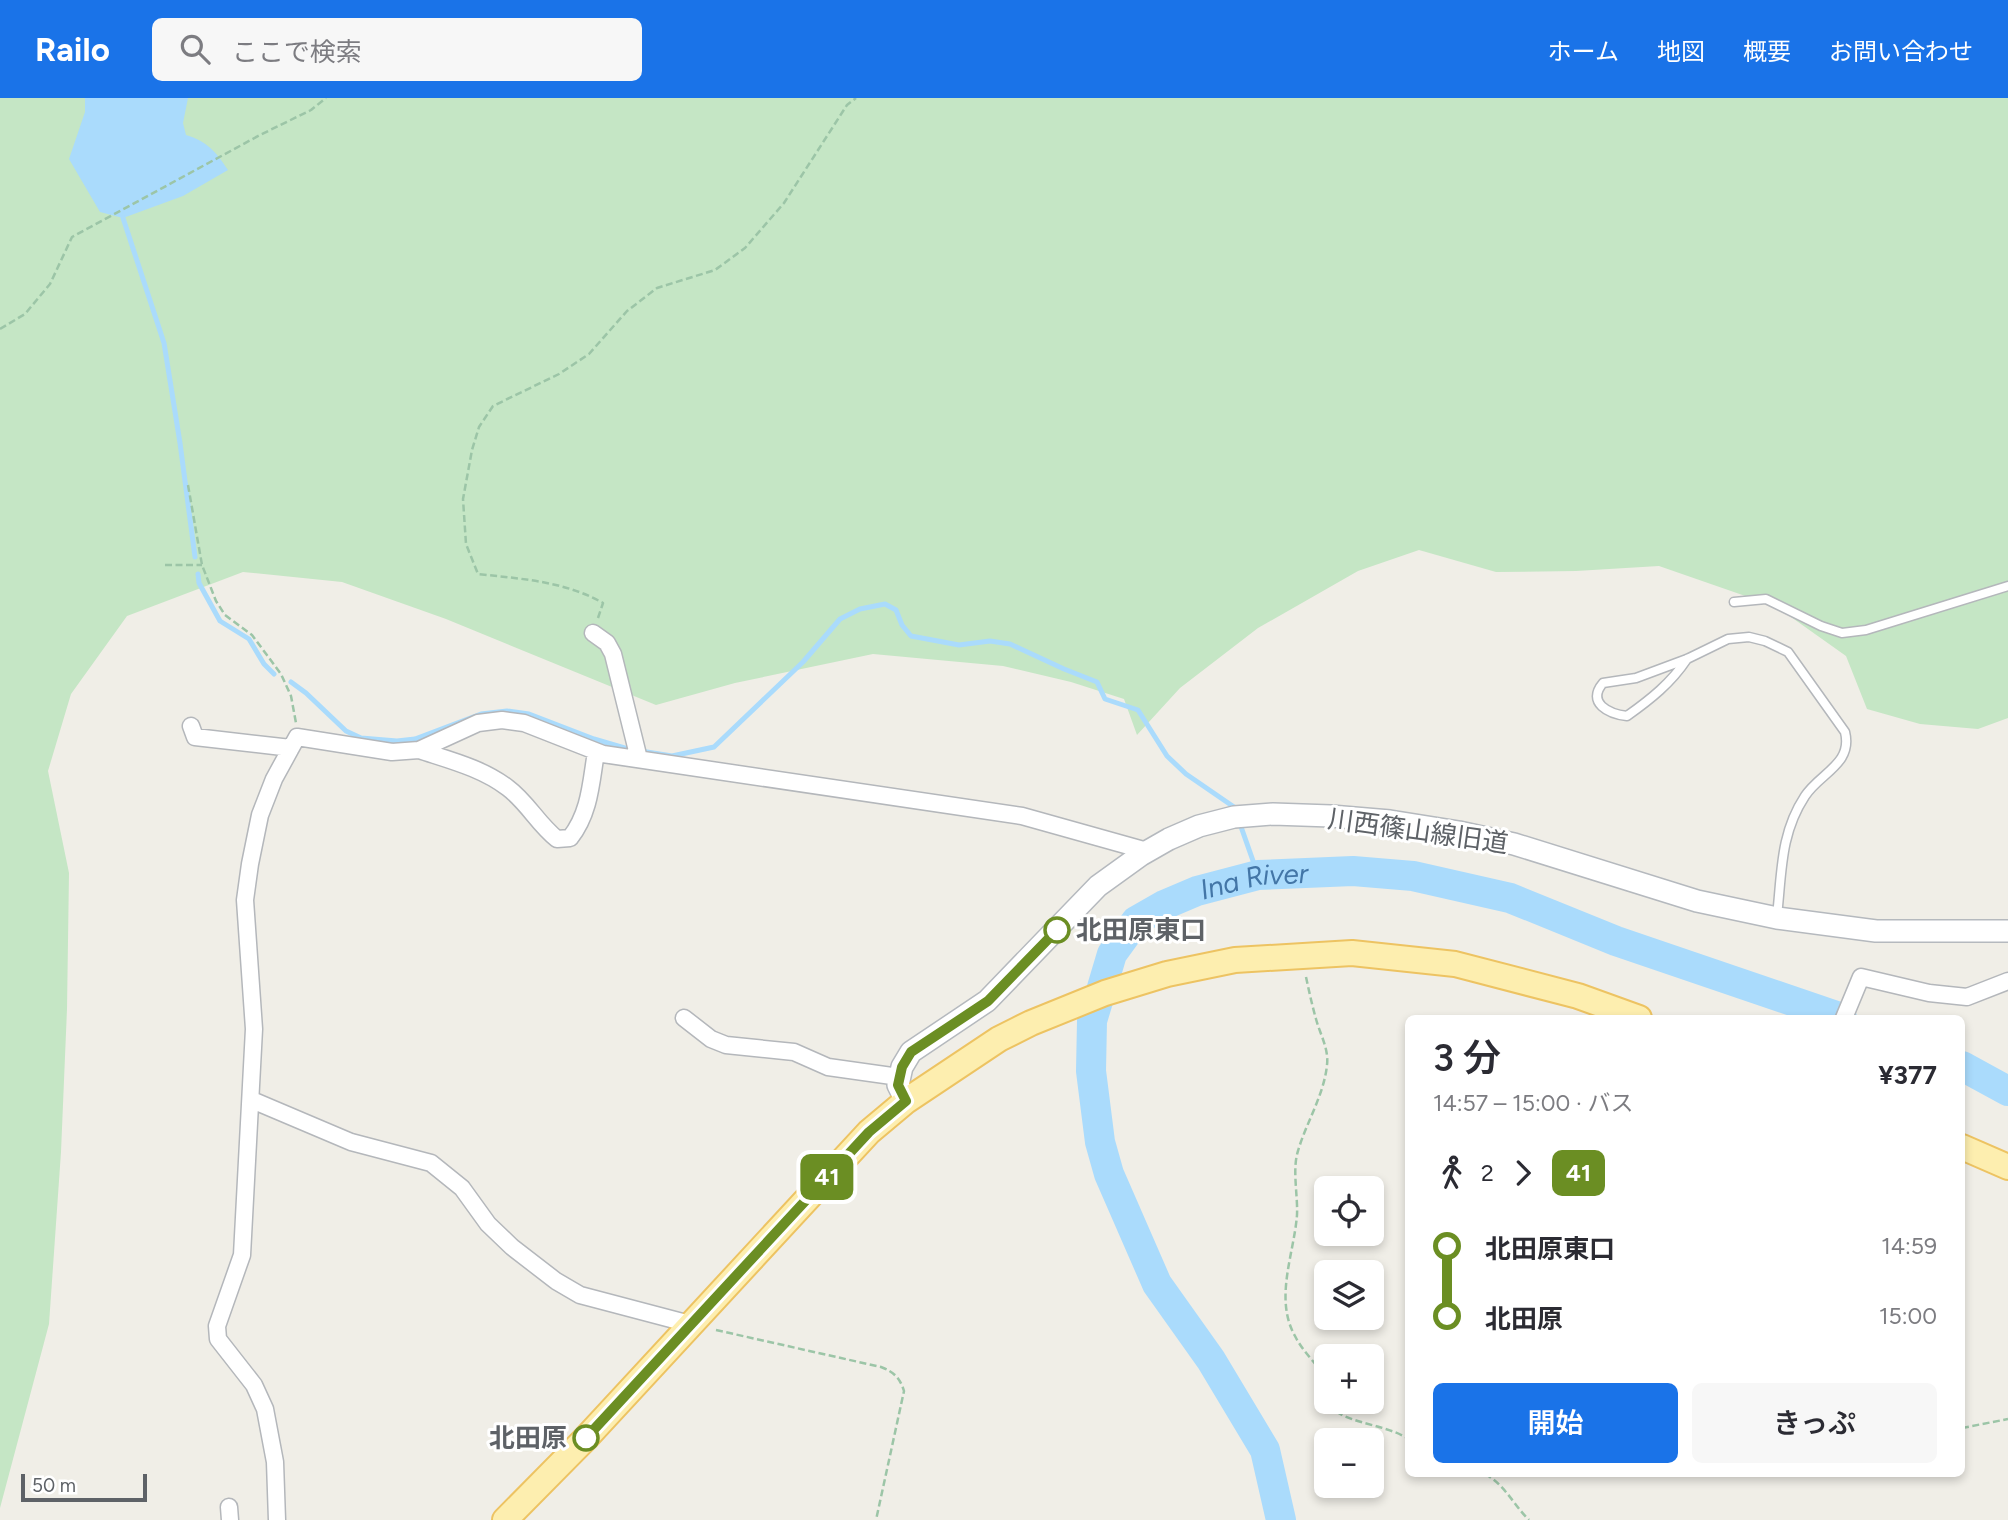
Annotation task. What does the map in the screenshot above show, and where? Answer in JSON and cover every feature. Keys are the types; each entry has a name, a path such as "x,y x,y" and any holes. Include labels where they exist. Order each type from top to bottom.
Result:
{"main road":[{"path":"505,1520 586,1438 869,1132 906,1101 999,1039 1031,1023 1105,993 1167,974 1235,960 1352,953 1455,964 1578,996 1631,1015"},
{"path":"1965,1148 2008,1167"}],"street":[{"path":"593,633 607,643 613,654 637,753"},
{"path":"191,726 195,737 294,742 392,752 419,750 478,723 502,720 524,723 596,752 637,753 1022,817 1147,851"},
{"path":"277,1520 275,1462 265,1409 254,1385 218,1339 217,1326 242,1255 254,1029 245,900 260,815 274,779 294,742"},
{"path":"419,750 480,771 509,789 542,828 557,839 570,838 587,809 596,752"},
{"name":"川西篠山線旧道","path":"899,1077 911,1052 988,1001 1098,886 1147,851 1199,827 1234,817 1273,814 1390,821 1459,832 1514,844 1697,901 1777,918 1876,931 2008,932"},
{"path":"1845,1015 1861,977 1929,993 1967,997 2008,981"},
{"path":"684,1018 712,1039 726,1045 794,1052 828,1067 899,1077 898,1085 906,1101"},
{"path":"252,1100 351,1142 431,1163 462,1188 488,1224 512,1247 556,1281 580,1295 690,1324"}],"lane":[{"path":"1734,602 1766,599 1821,626 1842,633 1866,631 2008,586"},
{"path":"1687,659 1658,694 1627,716 1615,715 1601,708 1597,690 1603,683 1636,678 1687,659 1728,639 1749,637 1788,652 1845,732 1848,744 1839,764 1808,791 1794,812 1785,838 1777,918"}],"path":[{"path":"0,329 25,314 50,284 72,237 311,110 326,98"},
{"path":"593,633 603,603 582,591 552,583 478,574 466,544 463,499 479,427 493,406 559,374 589,354 627,311 657,288 715,270 745,248 784,203 848,105 856,98"},
{"path":"188,485 202,565 216,601 225,615 252,635 287,686 292,696 294,742"},
{"path":"166,565 202,565"},
{"path":"1306,977 1328,1064 1296,1155 1298,1194 1295,1240 1287,1282 1287,1318 1294,1335 1314,1361"},
{"path":"690,1324 881,1367 891,1371 900,1380 904,1391 876,1520"},
{"path":"1339,1414 1387,1428 1405,1437"},
{"path":"1965,1427 2008,1419"},
{"path":"1489,1477 1508,1493 1529,1520"}],"green space":[{"path":"0,98 2008,98 2008,718 1978,729 1920,724 1867,709 1846,656 1777,607 1659,566 1496,572 1419,550 1358,571 1258,628 1180,688 1137,735 1124,699 1071,682 1003,666 873,654 735,683 656,705 446,619 342,582 243,572 127,616 71,694 48,771 69,873 61,1152 49,1324 0,1508"}],"water":[{"path":"85,98 188,98 183,123 186,135 200,140 210,148 228,170 183,196 123,218 100,212 69,159 85,112"}],"waterway":[{"path":"123,218 164,343 195,557"},
{"path":"198,574 199,583 220,621 249,639 264,664 274,674"},
{"path":"291,682 346,731 361,738 397,741 415,739 481,714 507,711 529,714 628,749 672,756 714,747 803,662 840,619 860,609 885,604 896,610 902,625 911,636 959,645 990,641 1010,644 1097,682 1105,699 1138,710 1167,756 1186,774 1234,807 1236,812"},
{"path":"1239,821 1258,875"},
{"name":"Ina River","path":"1281,1520 1265,1450 1211,1360 1157,1284 1109,1174 1100,1142 1091,1071 1092,1021 1112,954 1136,921 1197,891 1258,875 1353,871 1413,876 1510,898 1616,941 1833,1015"},
{"name":"Ina River","path":"1965,1068 2008,1091"}],"bus line":[{"name":"41","path":"586,1438 869,1132 906,1101 898,1085 902,1067 911,1052 988,1001 1057,930"}],"place":[{"name":"北田原東口","path":"1057,930"},
{"name":"北田原","path":"586,1438"}]}
